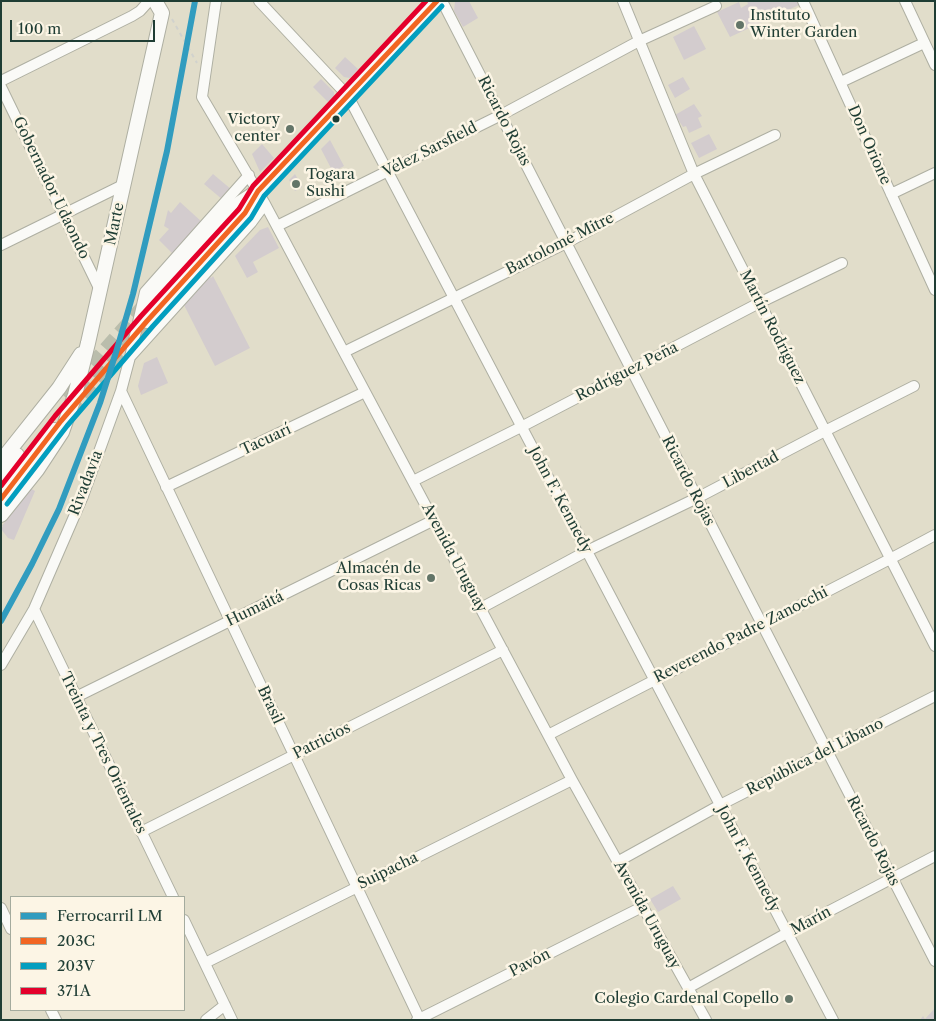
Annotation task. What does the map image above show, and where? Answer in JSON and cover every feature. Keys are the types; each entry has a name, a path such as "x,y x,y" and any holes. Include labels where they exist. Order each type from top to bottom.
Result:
{"main road":[{"path":"146,297 236,206 258,191 434,3"},
{"name":"Marte","path":"66,393 88,343 123,185 158,7"},
{"path":"147,321 245,213 258,191"},
{"path":"1,515 37,470 61,427 66,393"},
{"path":"1,461 66,393"},
{"path":"1,475 66,393"},
{"path":"1,499 61,427"}],"street":[{"path":"1,81 132,16 149,1"},
{"path":"205,76 216,1"},
{"name":"John F. Kennedy","path":"258,1 348,96 833,1020"},
{"name":"Martín Rodríguez","path":"623,1 694,174 935,646"},
{"name":"Don Orione","path":"803,1 935,290"},
{"path":"905,1 935,65"},
{"name":"Ricardo Rojas","path":"434,3 501,115 935,961"},
{"name":"Vélez Sarsfield","path":"277,226 501,115 639,41 716,6"},
{"path":"841,82 924,43"},
{"name":"Avenida Uruguay","path":"205,76 202,97 258,191 572,780 706,1020"},
{"name":"Gobernador Udaondo","path":"1,87 100,290"},
{"name":"Bartolomé Mitre","path":"344,352 566,243 694,174 776,135"},
{"path":"891,194 935,173"},
{"path":"146,297 249,175"},
{"path":"1,245 123,185"},
{"path":"130,357 251,223 265,204"},
{"name":"Rodríguez Peña","path":"413,481 522,427 759,303 842,263"},
{"name":"Rivadavia","path":"1,664 34,609 83,496 121,391 146,297"},
{"name":"Libertad","path":"481,608 587,551 697,498 914,386"},
{"name":"Brasil","path":"121,391 419,1019"},
{"name":"Tacuarí","path":"166,487 366,392"},
{"name":"Humaitá","path":"76,697 434,520"},
{"name":"Reverendo Padre Zanocchi","path":"548,735 935,535"},
{"name":"Treinta y Tres Orientales","path":"34,609 173,896"},
{"name":"Patricios","path":"141,832 503,650"},
{"name":"República del Líbano","path":"617,862 720,805 935,696"},
{"name":"Suipacha","path":"204,963 572,780"},
{"name":"Marín","path":"688,988 787,933 935,856"},
{"name":"Pavón","path":"419,1019 642,907"},
{"path":"1,908 10,927"},
{"path":"185,922 232,1020"},
{"path":"206,1020 225,1006"}],"path":[{"path":"158,7 170,17 205,76"}],"building":[{"path":"455,1 469,1 478,18 463,27 454,11"},
{"name":"Instituto Winter Garden","path":"747,1 797,1 799,5 730,37 717,12 739,2 741,8 748,4"},
{"path":"694,26 706,49 684,60 673,37"},
{"path":"345,57 358,69 350,78 344,77 335,68"},
{"path":"683,77 690,89 675,98 668,85"},
{"path":"321,79 334,92 334,96 328,102 313,87"},
{"path":"694,104 702,116 698,118 702,127 689,133 686,126 683,127 675,115"},
{"path":"709,134 717,149 699,158 691,143"},
{"path":"330,140 344,166 333,172 321,149"},
{"path":"262,144 274,158 260,172 252,154"},
{"path":"213,174 232,190 223,200 204,184"},
{"name":"Togara Sushi","path":"295,174 302,187 295,191 289,180"},
{"path":"180,202 202,222 173,254 159,240 169,229 164,226 168,210 171,213"},
{"path":"268,227 279,248 253,262 258,272 247,278 235,256 260,230"},
{"path":"208,274 211,278 213,276 250,348 215,366 183,303"},
{"path":"157,357 168,383 141,395 138,386 144,363"},
{"path":"30,488 35,491 14,540 8,538 1,529 2,526"},
{"path":"673,886 681,899 658,912 650,899"},
{"path":"935,1008 935,1020 920,1020 923,1016 925,1019"}],"tunnel":[{"path":"64,396 147,302"},
{"path":"69,411 147,321"}],"rail line":[{"name":"LM","path":"1,621 59,509 100,403 117,349 133,294 167,151 195,1"}],"transit line":[{"name":"371A","path":"1,486 55,416 141,316 239,209 253,186 426,1"},
{"name":"203C","path":"1,499 61,421 147,321 245,213 258,191 437,1"},
{"name":"203V","path":"7,504 67,426 153,326 251,218 264,196 442,6"}],"place":[{"name":"Instituto Winter Garden","path":"740,25"},
{"name":"Victory center","path":"290,129"},
{"name":"Togara Sushi","path":"296,184"},
{"name":"Almacén de Cosas Ricas","path":"431,578"},
{"name":"Colegio Cardenal Copello","path":"789,999"}]}
